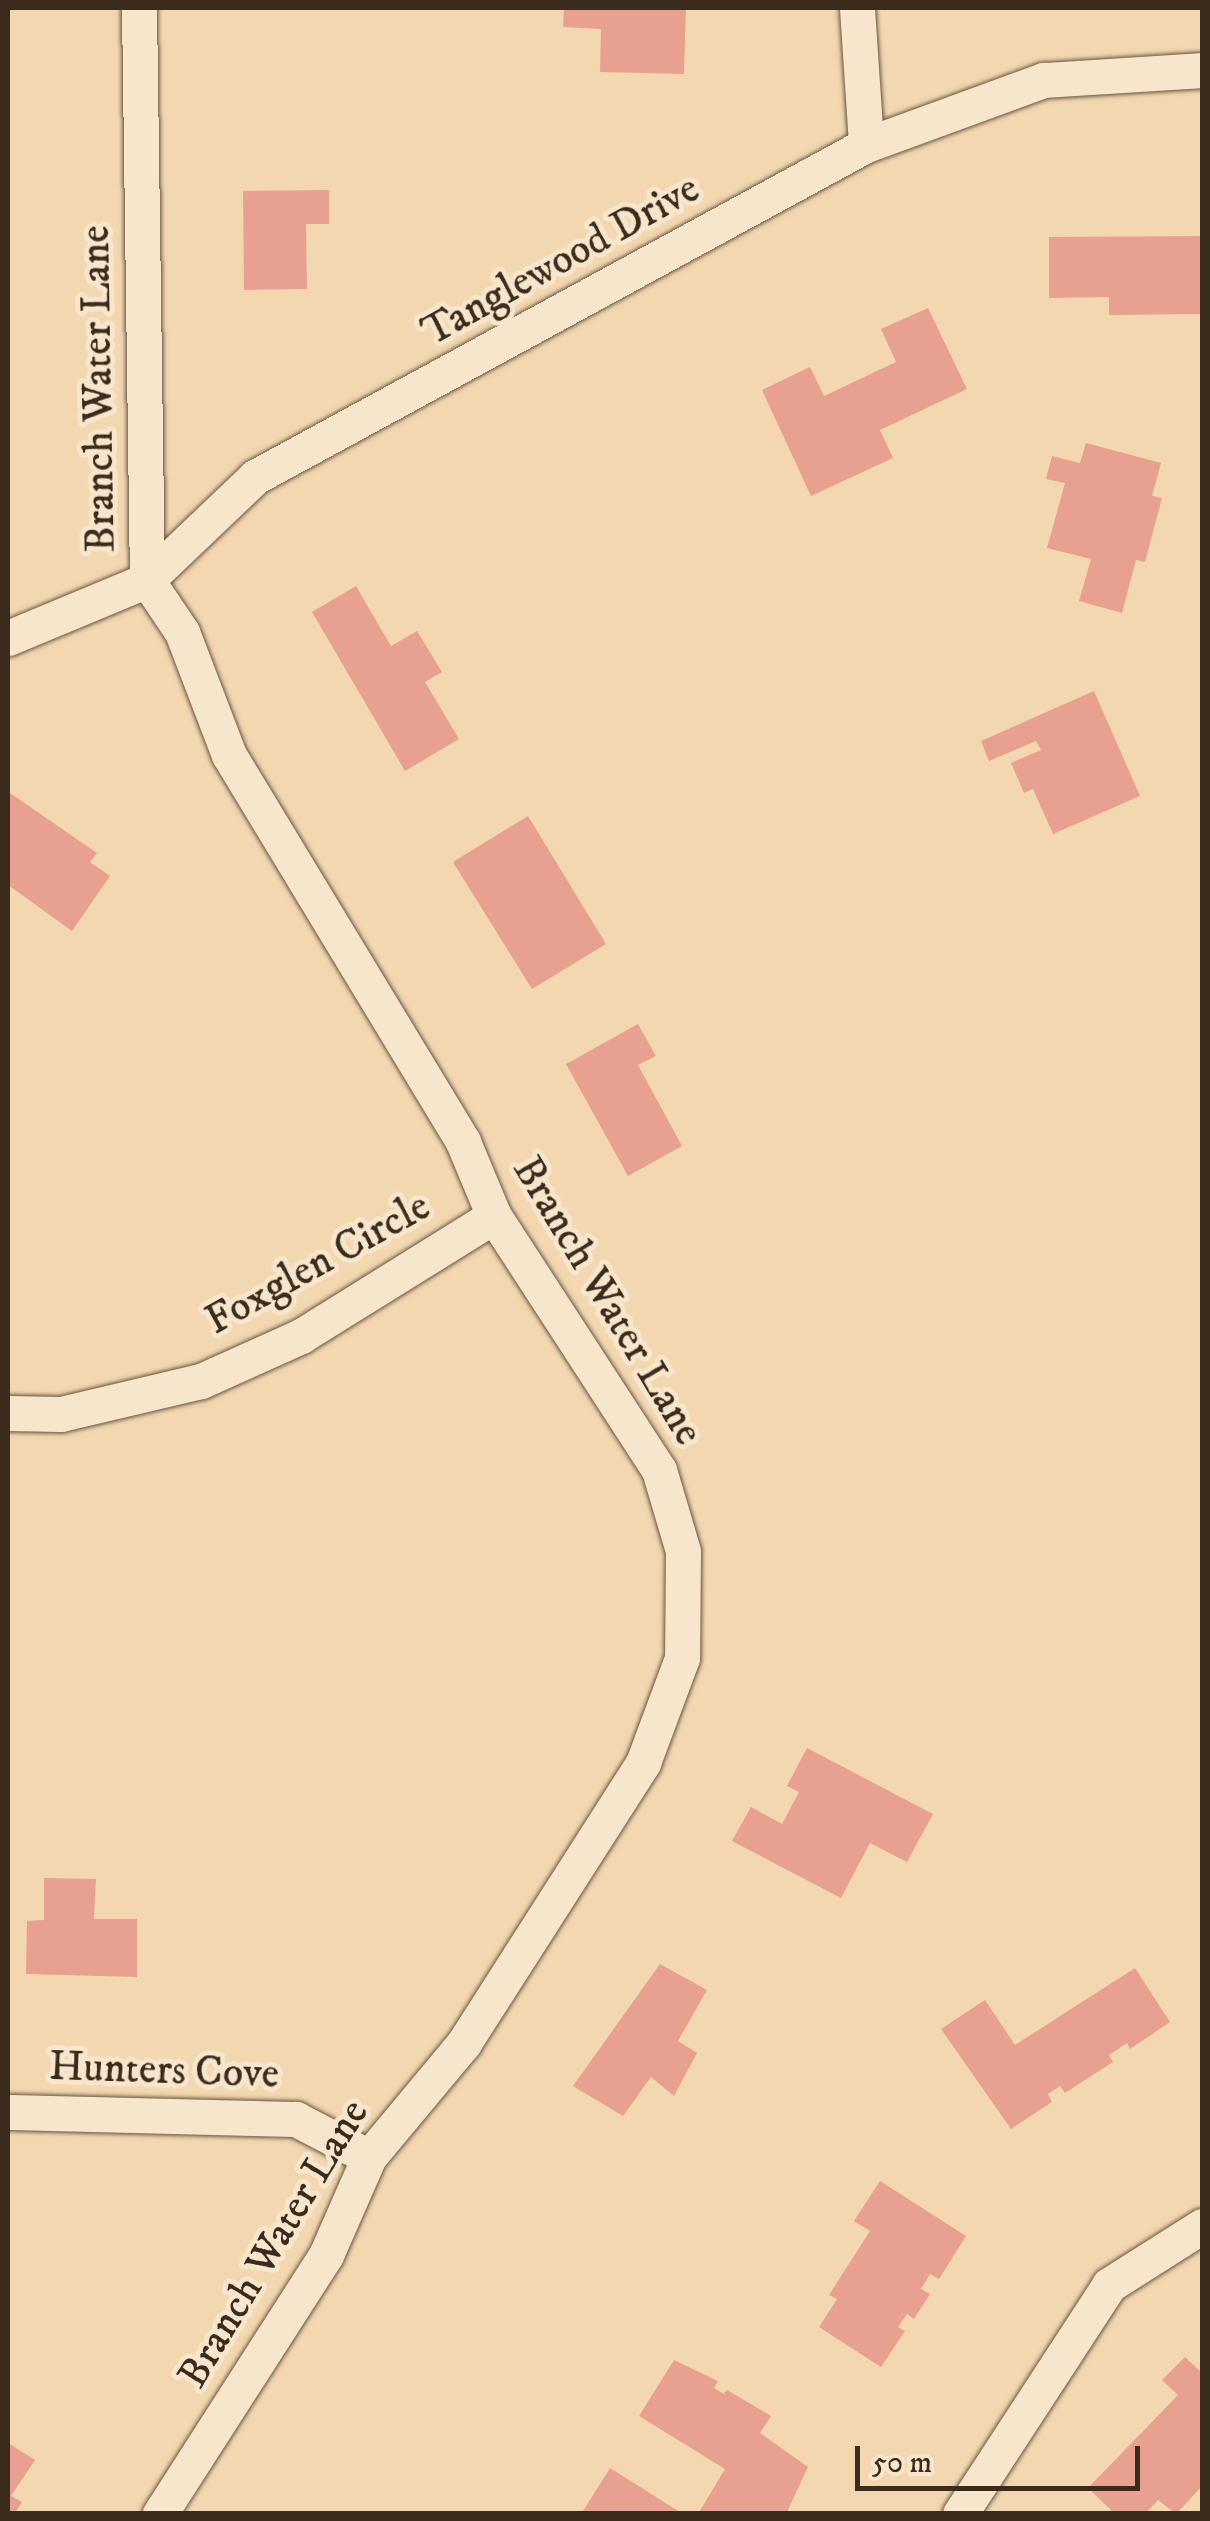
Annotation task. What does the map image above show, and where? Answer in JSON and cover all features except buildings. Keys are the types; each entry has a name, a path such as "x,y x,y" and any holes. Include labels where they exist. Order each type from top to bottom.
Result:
{"street":[{"name":"Branch Water Lane","path":"139,8 147,580 182,632 229,754 463,1142 494,1216 659,1470 683,1551 682,1658 643,1763 464,2043 369,2157 326,2255 160,2514"},
{"path":"857,8 866,145"},
{"name":"Tanglewood Drive","path":"8,638 147,580 255,477 866,145 1044,80 1202,70"},
{"name":"Foxglen Circle","path":"8,1413 61,1414 201,1380 302,1336 494,1216"},
{"name":"Hunters Cove","path":"8,2112 296,2119 369,2157"},
{"path":"960,2514 1109,2285 1202,2226"}]}
